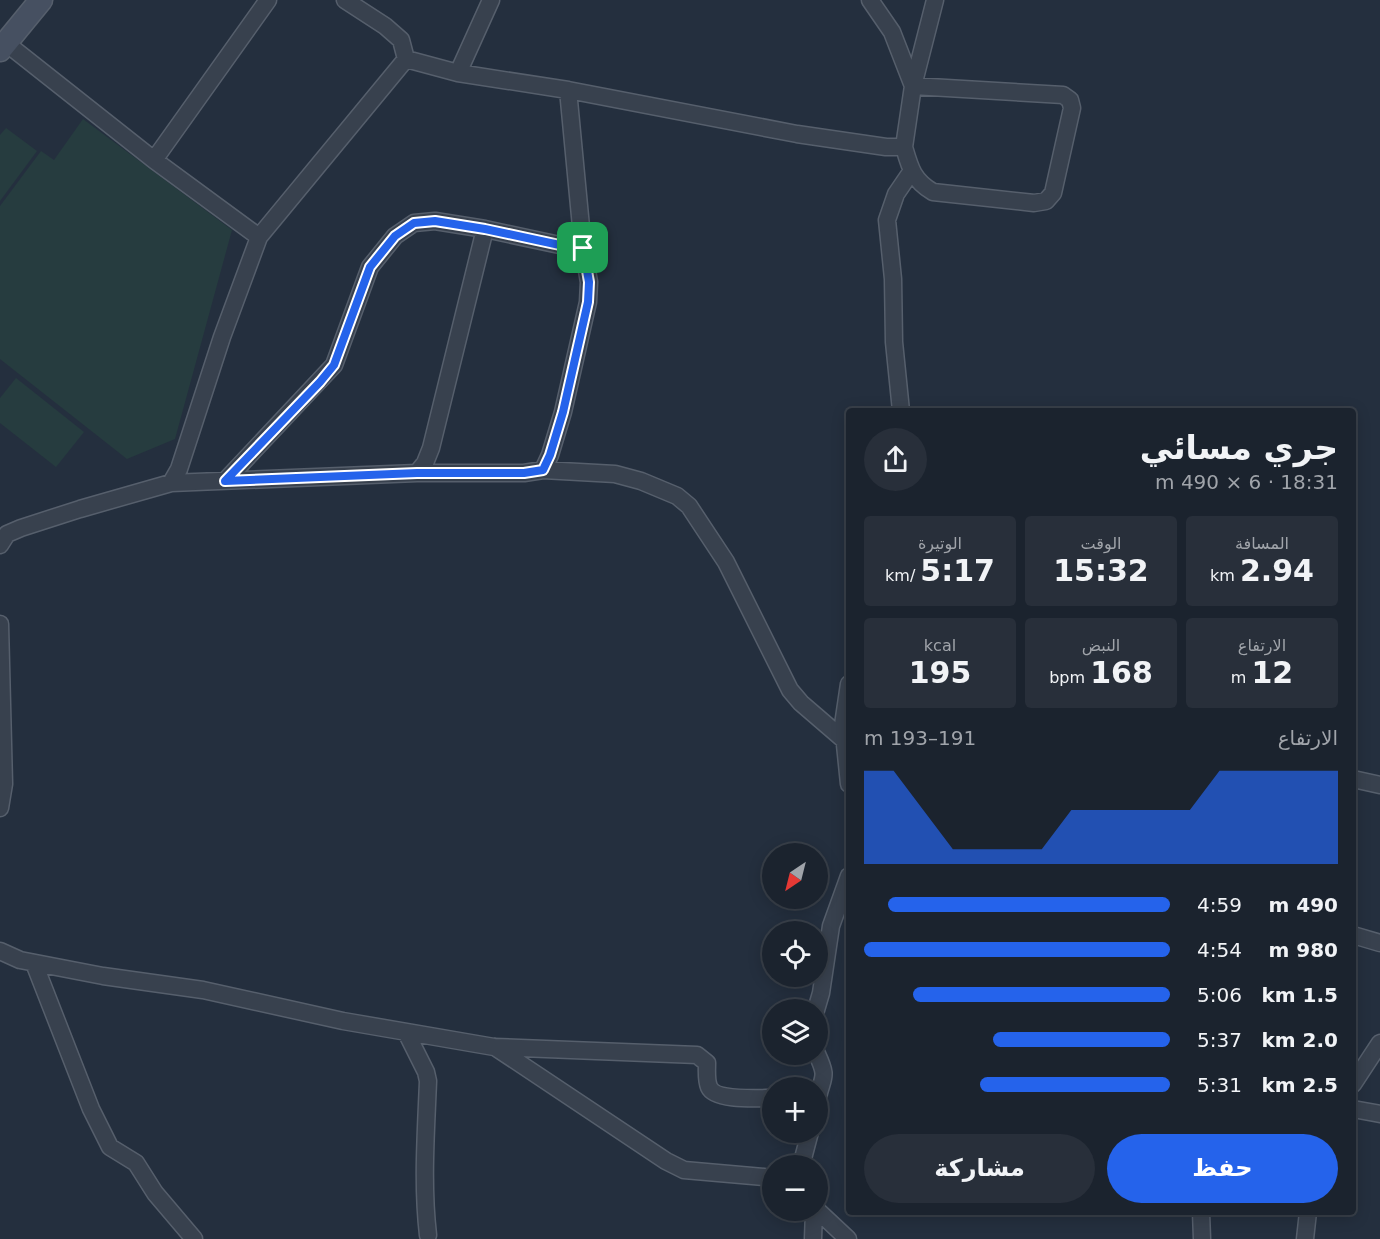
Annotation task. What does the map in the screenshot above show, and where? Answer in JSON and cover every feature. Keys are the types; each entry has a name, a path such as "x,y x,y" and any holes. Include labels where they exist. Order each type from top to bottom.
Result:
{"street":[{"path":"41,0 3,46 259,237"},
{"path":"154,160 268,0"},
{"path":"345,0 385,26 401,40 406,59"},
{"path":"458,73 491,0"},
{"path":"870,0 892,32 914,86"},
{"path":"914,86 1063,95 1070,100 1072,108 1053,193 1046,201 1034,203 933,192 922,186 911,172 904,147 914,86 935,0"},
{"path":"406,59 458,73 568,90 797,134 886,147 904,147"},
{"path":"171,483 179,469 222,337 259,237 406,59"},
{"path":"543,470 563,412 588,302 589,282 583,248 568,90"},
{"path":"901,408 894,342 893,279 887,238 887,220 896,194 911,172"},
{"path":"225,481 334,365 370,267 395,236 414,223 435,221 583,248"},
{"path":"417,473 425,463 431,448 485,229"},
{"path":"0,545 8,534 21,528 80,508 171,483 417,473 524,473 543,470 615,474 641,481 677,496 688,506 726,562 790,690 801,703 844,740"},
{"path":"0,624 4,784 0,808"},
{"path":"846,704 843,725 846,758"},
{"path":"1356,780 1380,785"},
{"path":"819,999 831,926 846,884"},
{"path":"1356,936 1380,943"},
{"path":"0,951 20,960 34,963 103,976 202,990 343,1021 494,1047 697,1054 707,1063 708,1086 715,1094 762,1098"},
{"path":"34,963 91,1109 110,1147 136,1163 156,1193 194,1239"},
{"path":"406,1032 426,1072 428,1081 424,1147 424,1202 428,1235"},
{"path":"1356,1079 1380,1043"},
{"path":"494,1047 666,1161 684,1170 762,1177"},
{"path":"1356,1110 1380,1114"},
{"path":"1201,1215 1202,1239"},
{"path":"1305,1239 1308,1215"},
{"path":"813,1239 815,1221"},
{"path":"828,1221 848,1239"}],"green space":[{"path":"83,119 232,230 175,439 127,459 0,359 0,206 41,151 54,160"},
{"path":"6,128 37,151 0,201 0,135"},
{"path":"16,378 84,432 56,467 0,423 0,398"}],"route":[{"path":"435,221 583,248 589,282 588,302 563,412 543,470 524,473 417,473 225,481 334,365 370,267 395,236 414,223 435,221"}]}
